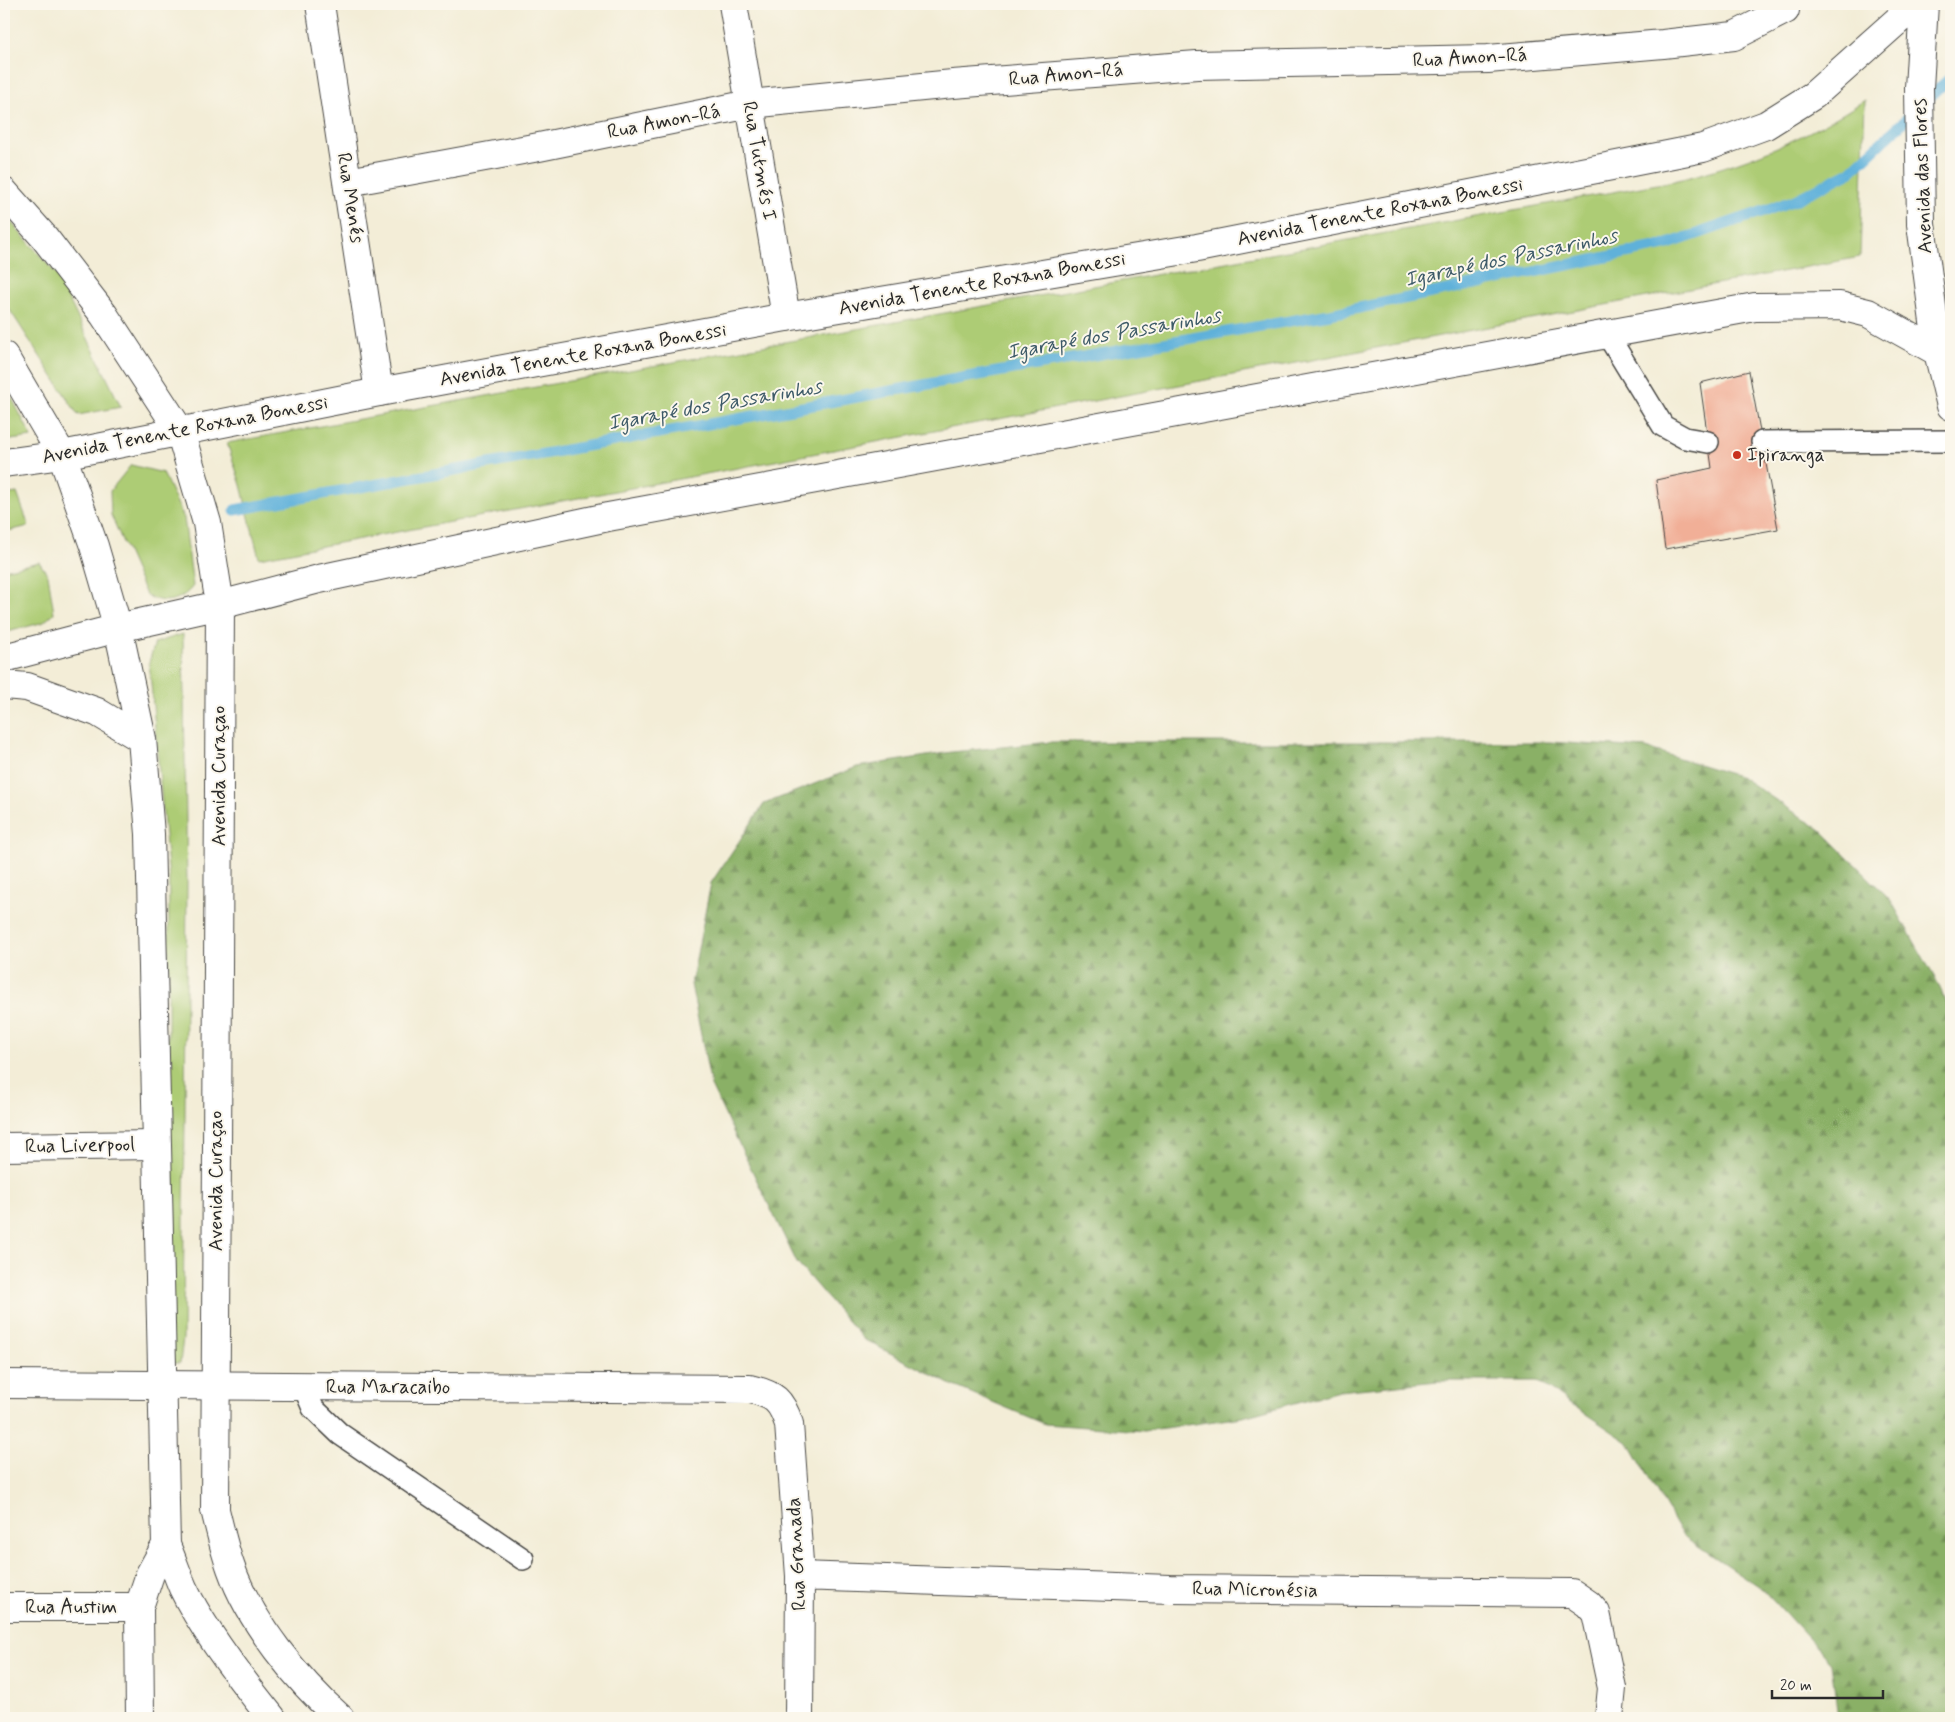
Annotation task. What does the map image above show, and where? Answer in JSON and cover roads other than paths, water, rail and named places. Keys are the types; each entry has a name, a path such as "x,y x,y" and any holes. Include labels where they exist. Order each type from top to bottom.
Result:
{"street":[{"name":"Rua Menés","path":"320,4 379,392"},
{"name":"Rua Tutmés I","path":"733,4 786,317"},
{"name":"Avenida Tenente Roxana Bonessi","path":"4,463 62,455 379,392 786,317 1197,248 1703,148 1766,124 1814,94 1916,4"},
{"name":"Avenida das Flores","path":"1924,4 1919,88 1921,224 1938,352 1951,406"},
{"name":"Rua Amon-Rá","path":"348,182 539,147 750,104 953,84 1197,64 1488,59 1663,44 1734,36 1785,10"},
{"name":"Avenida Curaçao","path":"4,192 44,237 104,315 180,431 208,522 220,605 214,1386 215,1510 232,1570 261,1628 310,1692 340,1718"},
{"path":"4,658 319,579 608,517 1755,307 1840,306 1868,313 1938,352"},
{"path":"4,356 62,455 94,546 118,628 142,739 150,834 166,1545 184,1589 206,1625 251,1692 272,1718"},
{"path":"4,685 26,687 97,712 142,739"},
{"name":"Rua Liverpool","path":"4,1147 156,1145"},
{"name":"Rua Maracaibo","path":"4,1384 750,1389 772,1394"},
{"name":"Rua Granada","path":"772,1394 784,1408 789,1424 800,1576 799,1718"},
{"path":"140,1718 139,1607 150,1574 166,1545"},
{"name":"Rua Micronésia","path":"800,1576 1170,1589 1572,1594 1588,1604 1596,1613 1612,1688 1608,1718"},
{"name":"Rua Austim","path":"4,1607 139,1607"}],"lane":[{"path":"1607,334 1663,426 1685,438 1708,442"},
{"path":"1762,442 1951,440"},
{"path":"304,1386 313,1408 340,1434 523,1559"}],"waterway":[{"name":"Igarapé dos Passarinhos","path":"235,510 962,378 1330,314 1665,245 1793,201 1850,172 1951,77"}],"place":[{"name":"Ipiranga","path":"1737,455"}]}
